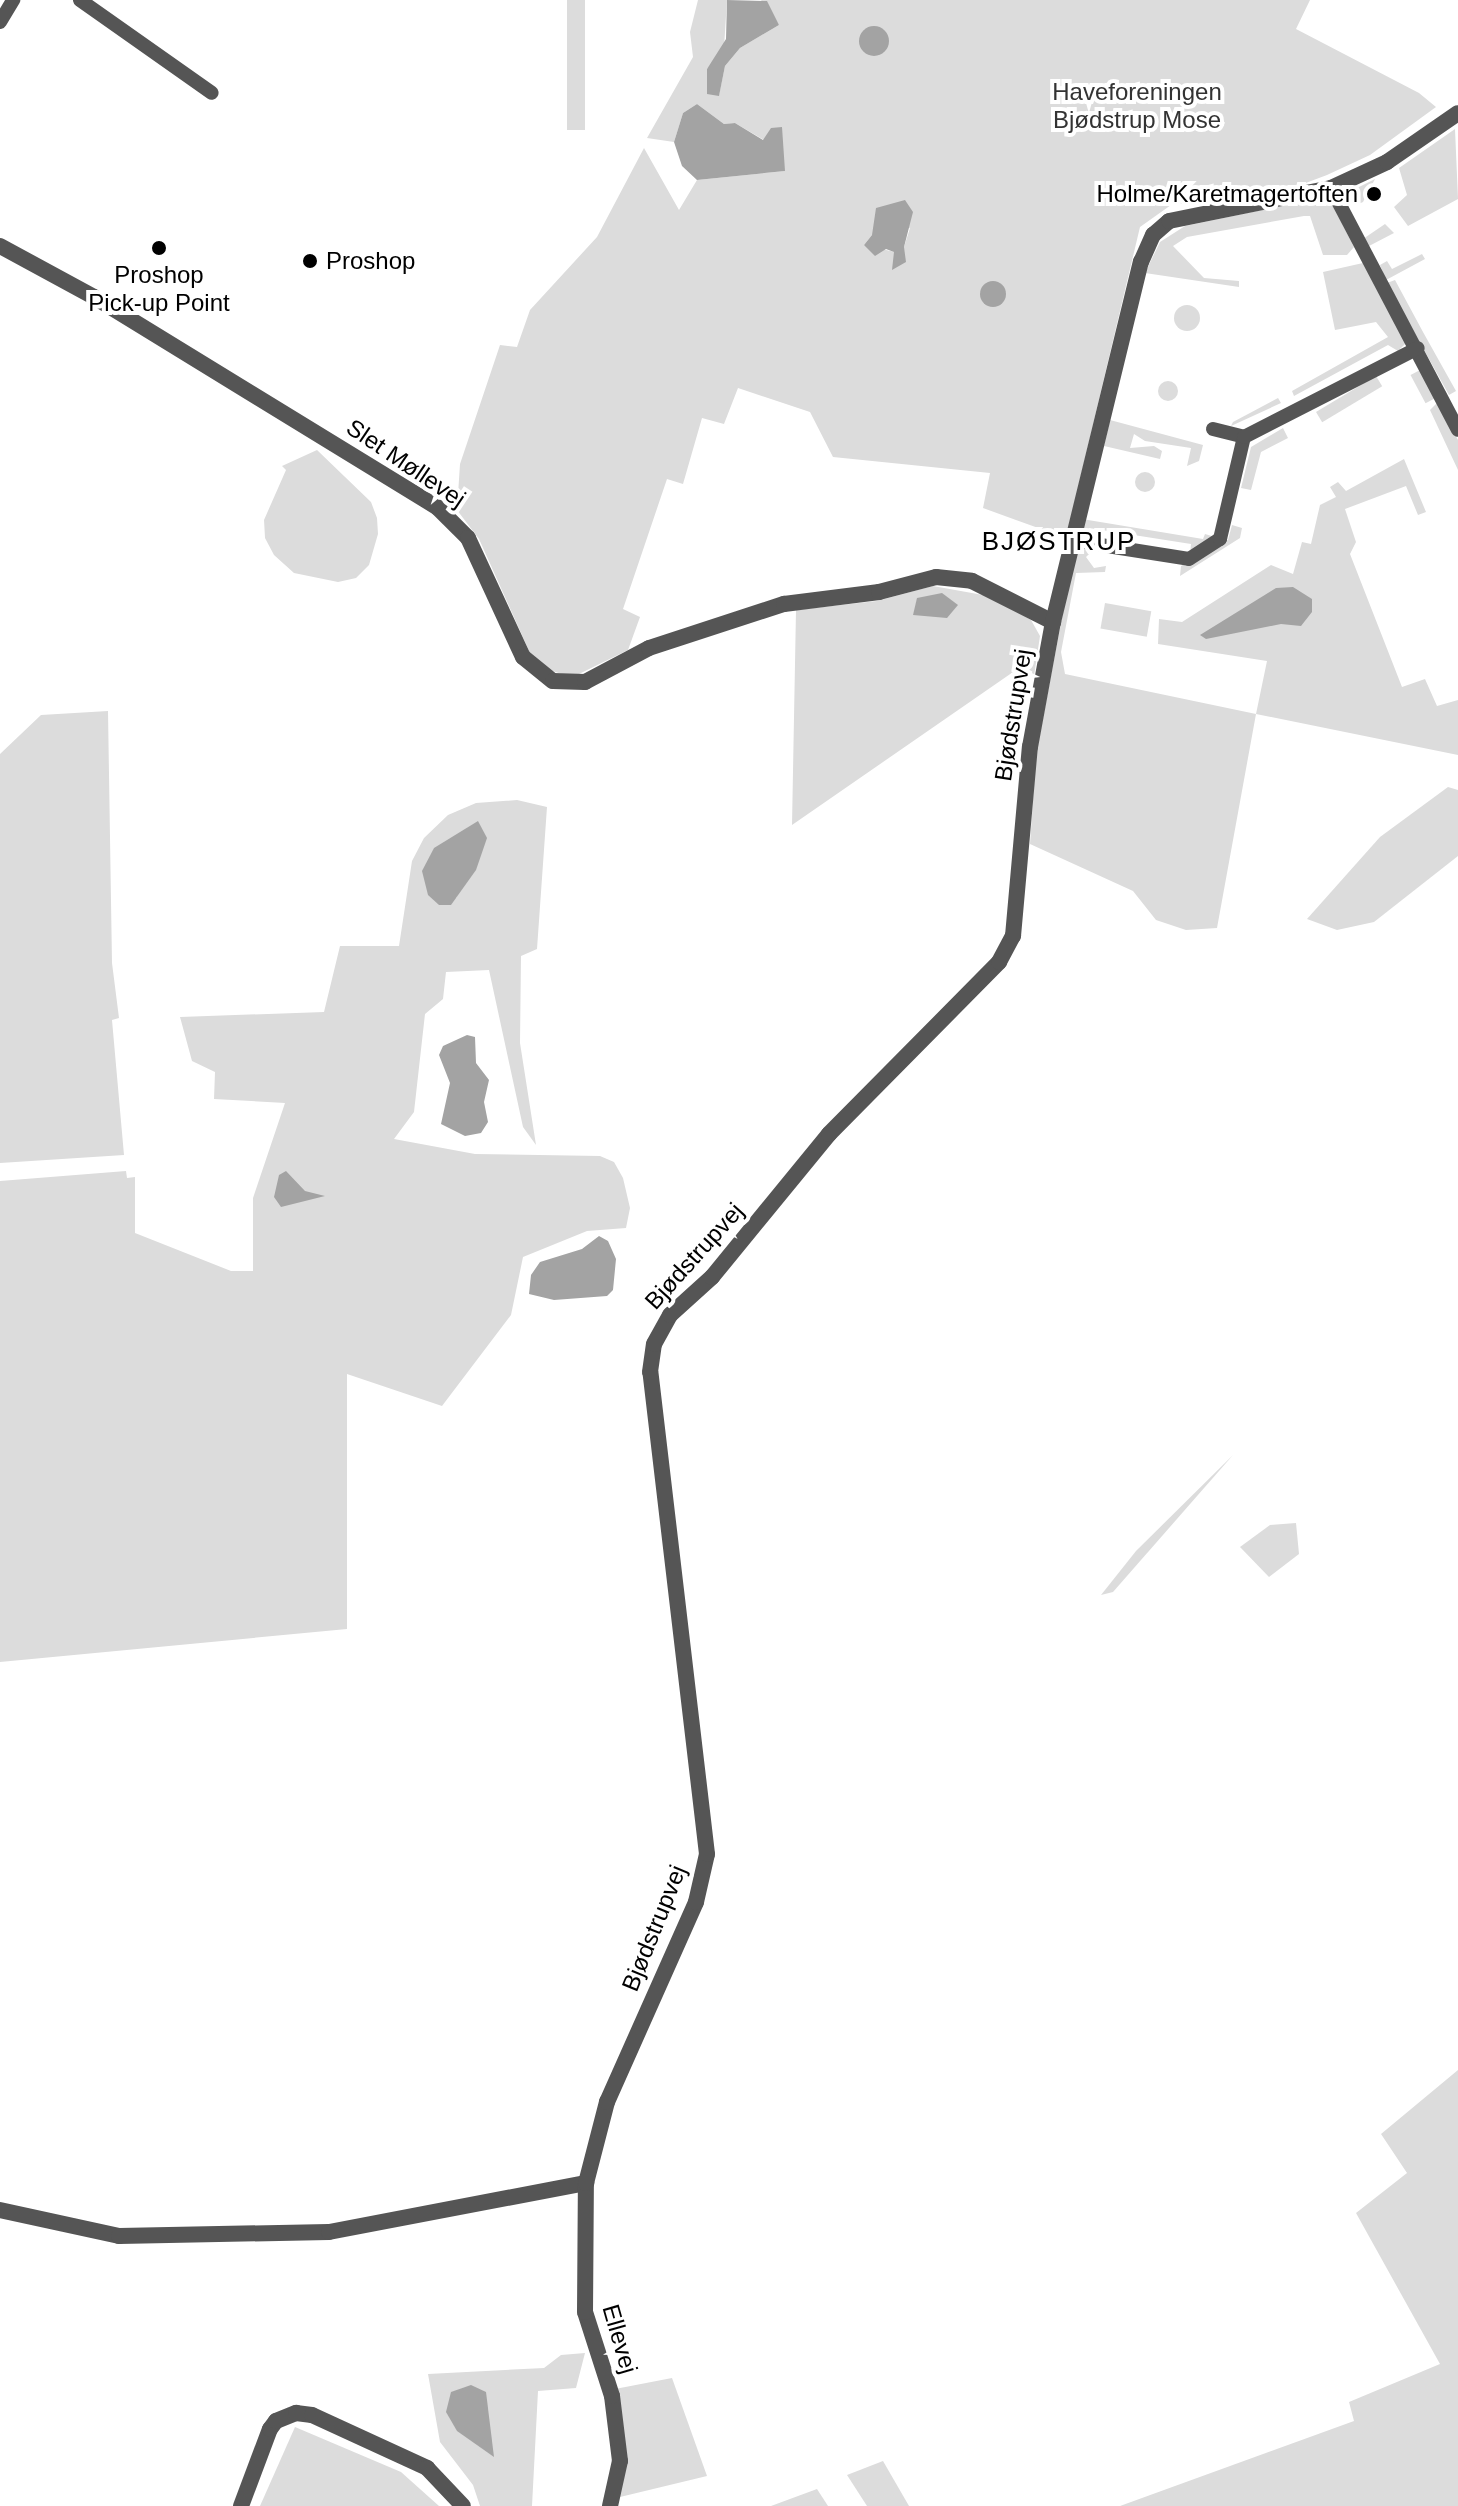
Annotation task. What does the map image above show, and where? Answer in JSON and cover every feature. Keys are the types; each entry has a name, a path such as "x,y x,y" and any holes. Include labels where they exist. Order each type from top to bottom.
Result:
{"street":[{"path":"0,22 13,0"},
{"path":"80,0 212,93"},
{"name":"Bjødstrupvej","path":"586,2183 607,2102 696,1902 707,1854 650,1372 654,1344 670,1315 712,1277 829,1134 1007,949 1016,922 1029,761 1053,622 1141,262 1153,235 1169,221 1331,188 1387,162 1458,113"},
{"path":"1331,188 1418,348 1458,430"},
{"name":"Slet Møllevej","path":"0,246 94,297 438,508 468,538 523,657 553,681 585,682 649,648 792,602 879,592 936,577 972,581 1053,622"},
{"path":"1213,429 1244,437 1418,348"},
{"path":"1088,543 1189,559 1220,539 1244,437"},
{"path":"0,2210 119,2236 329,2232 586,2183"},
{"name":"Ellevej","path":"586,2183 585,2312 612,2396 620,2461 610,2506"},
{"path":"241,2506 270,2429 296,2413 312,2415 427,2468 463,2506"}],"green space":[{"path":"567,0 585,0 585,130 567,130"},
{"name":"Haveforeningen Bjødstrup Mose","path":"698,0 727,0 724,48 707,69 719,95 725,66 740,48 779,25 761,0 1310,0 1296,29 1419,93 1436,107 1370,155 1327,175 1295,187 1171,205 1140,227 1066,538 983,508 990,473 833,457 810,412 738,388 724,424 702,418 683,484 667,479 623,609 640,617 628,650 579,674 562,674 542,668 530,653 479,539 457,510 460,464 500,345 517,347 530,310 597,237 644,148 679,210 697,180 785,171 764,140 735,123 724,124 697,104 683,113 674,142 647,138 693,57 690,32","holes":["910,228 904,247 895,252 864,245 872,235"]},
{"path":"1455,129 1458,199 1408,226 1394,207 1407,195 1399,168"},
{"path":"1375,179 1363,202 1354,206 1351,191"},
{"path":"1321,198 1332,204 1354,247 1347,255 1323,255 1310,216 1304,216 1187,237 1173,246 1204,278 1239,281 1239,287 1145,273 1160,242 1185,226"},
{"path":"1385,224 1394,233 1369,246 1363,239"},
{"path":"1422,254 1425,259 1386,280 1380,265 1387,261 1392,269"},
{"path":"1363,263 1407,342 1398,351 1388,345 1294,396 1292,391 1388,337 1376,322 1335,330 1323,272"},
{"path":"1395,280 1456,391 1449,395 1387,283"},
{"path":"1187,305 1196,309 1200,318 1196,327 1187,331 1178,327 1174,318 1178,309"},
{"path":"1422,369 1437,397 1426,403 1411,375"},
{"path":"1376,376 1382,386 1322,422 1316,412"},
{"path":"1168,381 1175,384 1178,391 1175,398 1168,401 1161,398 1158,391 1161,384"},
{"path":"1278,398 1281,403 1231,426 1233,422"},
{"path":"1437,403 1458,440 1458,470 1430,410"},
{"path":"1110,420 1203,445 1199,461 1187,466 1191,448 1145,441 1134,434 1130,448 1154,446 1162,451 1160,459 1104,446"},
{"path":"1283,428 1288,438 1261,452 1251,490 1241,488 1251,447"},
{"path":"317,450 371,502 377,518 378,534 369,565 356,578 338,582 294,573 274,555 265,538 264,520 286,470 282,466"},
{"path":"1404,459 1426,512 1418,515 1406,486 1345,509 1356,542 1350,554 1402,687 1425,679 1437,706 1458,700 1458,755 1256,714 1267,661 1158,644 1159,619 1182,622 1271,565 1293,574 1302,542 1311,544 1320,505 1336,497 1330,487 1338,482 1346,491"},
{"path":"1145,472 1152,475 1155,482 1152,489 1145,492 1138,489 1135,482 1138,475"},
{"path":"1082,519 1203,539 1205,534 1215,537 1190,554 1191,544 1089,528 1086,542 1077,540"},
{"path":"1232,525 1242,528 1240,538 1180,576 1181,566 1228,540"},
{"path":"1076,544 1092,551 1086,557 1094,568 1106,566 1105,572 1076,573 1061,652 1065,674 1256,714 1217,928 1186,930 1156,920 1133,891 1030,844 1036,755"},
{"path":"933,586 994,597 1031,620 1040,636 1034,676 1016,670 792,825 796,610 877,601"},
{"path":"1105,603 1151,611 1147,637 1100,629"},
{"path":"108,711 112,963 119,1018 112,1020 124,1155 0,1163 0,754 41,715"},
{"path":"1448,787 1458,790 1458,856 1374,922 1337,930 1307,919 1380,837"},
{"path":"517,800 547,807 537,949 521,956 520,1043 536,1145 523,1127 489,970 446,972 443,999 425,1014 414,1112 394,1139 475,1154 600,1156 614,1162 623,1178 630,1208 626,1228 587,1231 523,1257 511,1315 442,1406 347,1374 347,1629 0,1662 0,1181 126,1171 127,1178 135,1177 135,1233 231,1271 253,1271 253,1198 285,1103 214,1099 215,1072 192,1061 180,1017 324,1012 340,946 399,946 412,861 424,838 448,815 476,803","holes":["469,873 456,898 428,895"]},
{"path":"1233,1455 1113,1592 1101,1595 1136,1551"},
{"path":"1296,1523 1299,1554 1269,1577 1240,1547 1270,1525"},
{"path":"1458,2070 1458,2506 1120,2506 1354,2421 1349,2402 1440,2364 1356,2213 1407,2173 1381,2134"},
{"path":"585,2353 576,2388 538,2391 532,2506 480,2506 473,2485 440,2442 428,2374 544,2368 561,2355"},
{"path":"672,2378 707,2476 620,2497 615,2389"},
{"path":"295,2427 401,2472 439,2506 260,2506"},
{"path":"883,2461 909,2506 867,2506 847,2475"},
{"path":"817,2489 828,2506 771,2506"}],"shaded area":[{"path":"727,0 767,1 779,25 740,48 725,66 719,96 707,94 707,69 726,39"},
{"path":"874,26 880,27 888,35 888,47 880,55 874,56 868,55 860,47 859,41 860,35 868,27"},
{"path":"697,104 724,124 735,123 763,140 771,128 782,127 785,171 697,180 682,166 674,142 683,113"},
{"path":"905,200 913,212 904,247 906,262 892,270 894,252 886,249 875,256 864,245 872,235 876,208"},
{"path":"993,281 1002,285 1006,294 1002,303 993,307 984,303 980,294 984,285"},
{"path":"1293,587 1312,599 1312,612 1301,626 1281,624 1206,639 1200,635 1276,588"},
{"path":"942,593 958,605 947,618 913,615 917,598"},
{"path":"478,821 487,838 476,870 451,905 439,905 428,895 422,871 434,848"},
{"path":"467,1035 475,1037 476,1063 489,1080 484,1102 488,1122 481,1133 465,1136 441,1124 450,1083 439,1055 443,1046"},
{"path":"286,1171 305,1191 325,1196 281,1207 274,1197 279,1175"},
{"path":"599,1236 608,1241 616,1259 613,1290 607,1296 554,1300 529,1294 531,1275 540,1262 582,1249"},
{"path":"471,2385 486,2392 494,2457 457,2431 446,2412 451,2392"}],"place":[{"name":"Holme/Karetmagertoften","path":"1374,194"},
{"name":"Proshop Pick-up Point","path":"159,248"},
{"name":"Proshop","path":"310,261"}],"district":[{"name":"BJØSTRUP","path":"1059,542"}]}
